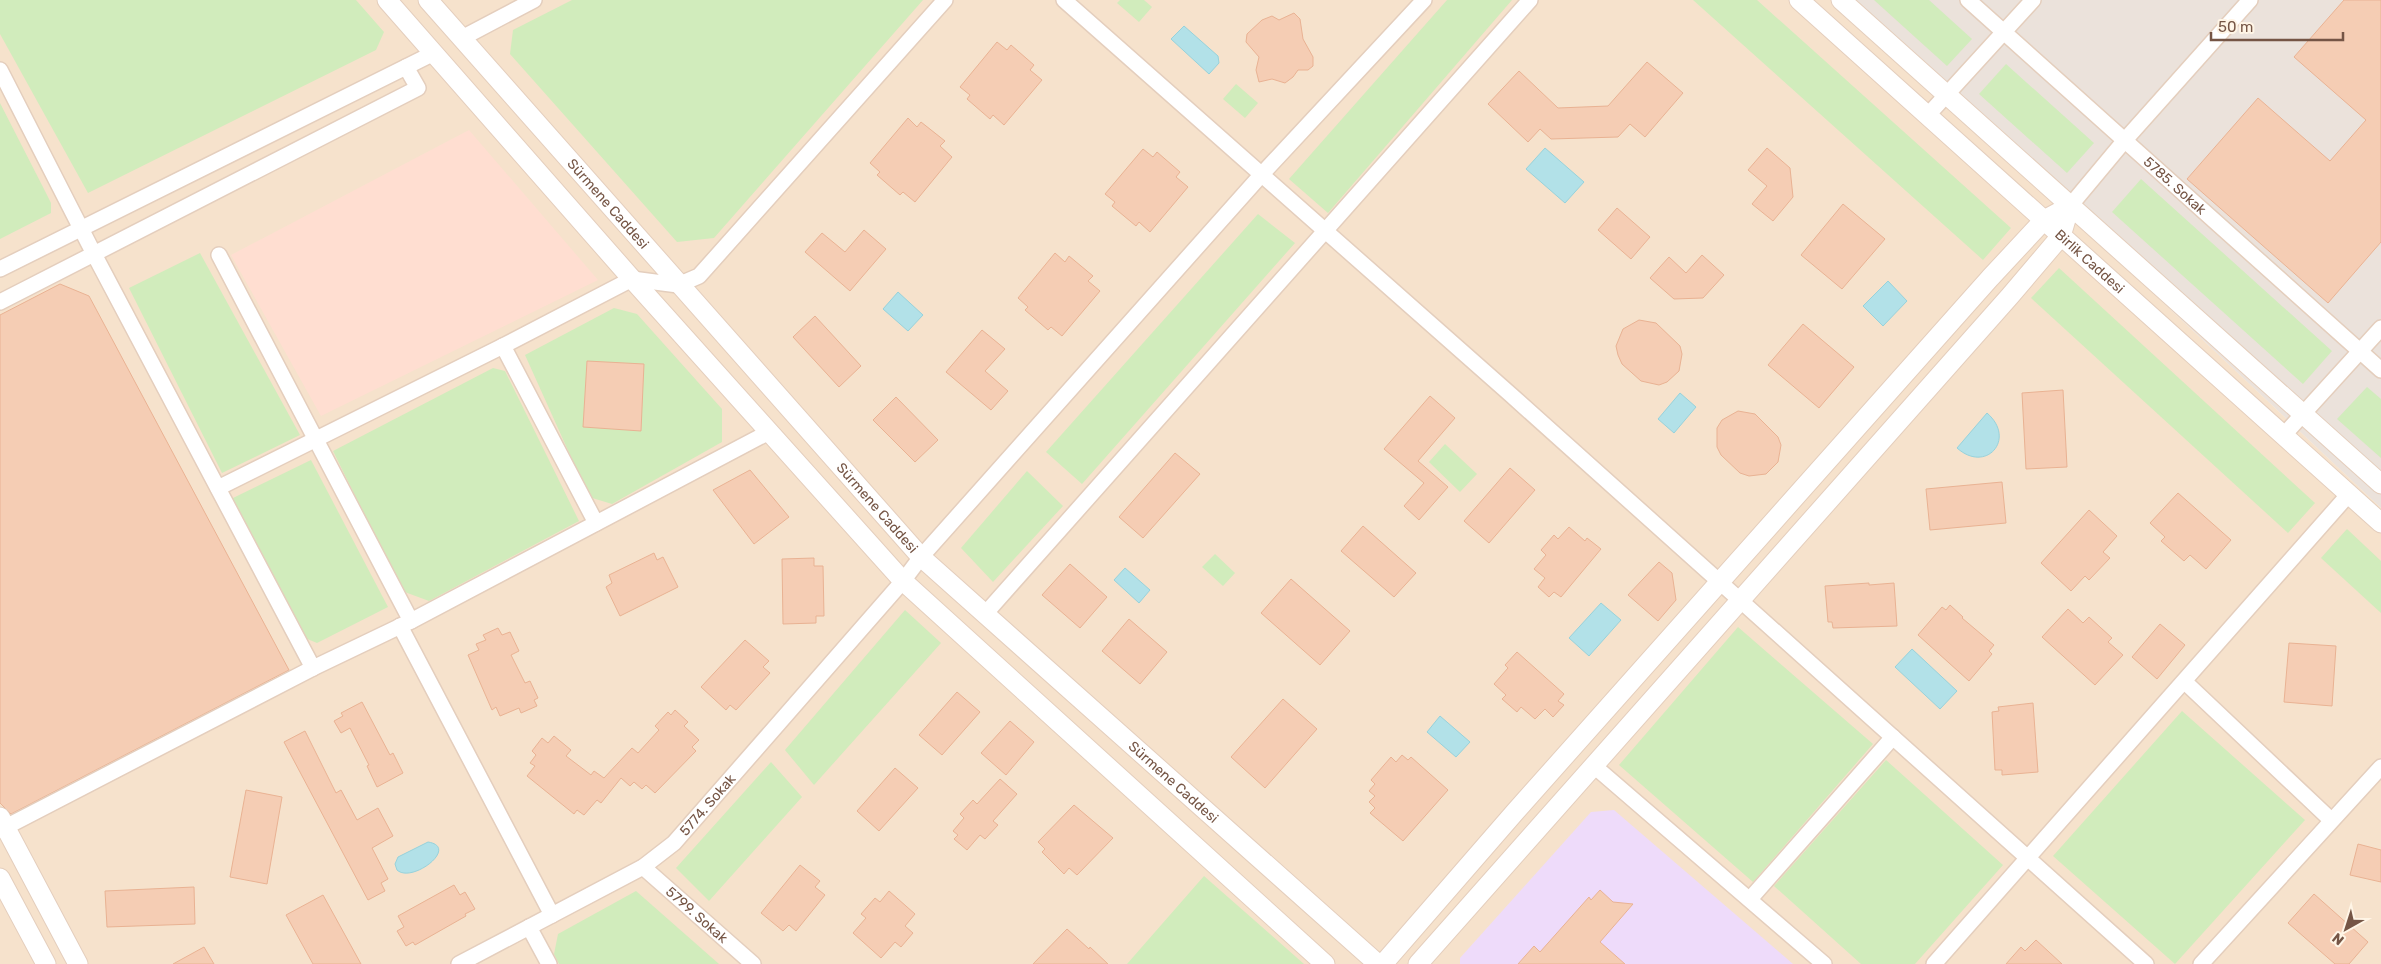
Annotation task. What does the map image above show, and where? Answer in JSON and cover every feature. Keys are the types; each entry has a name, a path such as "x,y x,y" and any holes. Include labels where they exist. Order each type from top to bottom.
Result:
{"street":[{"path":"387,0 632,279 903,581 1325,964"},
{"name":"Sürmene Caddesi","path":"428,0 678,285 921,557 1378,964"},
{"path":"462,38 534,0"},
{"path":"218,488 503,346 632,279 678,285 698,276 945,0"},
{"path":"1064,0 1326,230 1738,601 2030,858 2146,964"},
{"name":"5774. Sokak","path":"459,964 642,867 674,843 698,818 903,581 921,557 1262,174 1424,0"},
{"path":"985,614 1530,0"},
{"name":"Birlik Caddesi","path":"1798,0 2381,523"},
{"path":"1841,0 2381,484"},
{"name":"5785. Sokak","path":"1968,0 2381,370"},
{"path":"1928,115 2033,0"},
{"path":"1418,964 2060,236 2070,206 2125,140 2250,0"},
{"path":"0,269 434,53"},
{"path":"0,302 418,88 406,66"},
{"path":"0,70 94,254 313,668"},
{"path":"1383,964 1719,583 2044,220 2070,206"},
{"path":"219,255 316,440 405,623 552,915"},
{"path":"2283,436 2381,328"},
{"path":"503,346 596,523"},
{"path":"78,964 2,825 405,623 769,432"},
{"path":"1934,964 2030,858 2349,494"},
{"path":"2185,682 2332,820"},
{"path":"1750,899 1893,737"},
{"path":"1593,765 1824,964"},
{"path":"2202,964 2381,767"},
{"name":"5799. Sokak","path":"642,867 752,964"},
{"path":"0,878 46,964"},
{"path":"529,927 549,964"}],"shaded area":[{"path":"0,0 1842,0 2381,508 2381,964 0,964"},
{"path":"1842,0 2381,0 2381,508"},
{"path":"469,130 598,280 321,416 231,255"},
{"path":"1614,810 1793,964 1460,964 1460,958 1591,812"}],"green space":[{"path":"0,0 356,0 384,32 376,50 88,193 0,34"},
{"path":"572,0 923,0 714,238 677,242 510,54 513,30"},
{"path":"1120,0 1144,0 1152,7 1139,22 1117,3"},
{"path":"1447,0 1512,0 1328,213 1289,179"},
{"path":"1693,0 1757,0 2011,228 1983,260"},
{"path":"1874,0 1929,0 1972,39 1947,66"},
{"path":"2006,64 2094,143 2067,173 1979,94"},
{"path":"1236,84 1258,103 1245,118 1223,99"},
{"path":"0,103 51,203 51,213 0,239"},
{"path":"2141,179 2332,351 2303,384 2112,212"},
{"path":"1258,214 1295,243 1082,484 1046,452"},
{"path":"200,253 300,435 222,473 129,288"},
{"path":"2059,268 2315,503 2288,533 2031,298"},
{"path":"614,308 637,314 722,409 722,442 612,504 589,497 525,355"},
{"path":"493,368 505,371 579,521 429,601 402,591 333,451"},
{"path":"2367,387 2381,399 2381,458 2337,419"},
{"path":"1445,444 1477,474 1460,492 1429,462"},
{"path":"311,460 388,607 317,643 305,638 231,499"},
{"path":"1027,471 1063,506 993,582 961,548"},
{"path":"2347,529 2381,561 2381,613 2321,558"},
{"path":"1215,554 1235,573 1223,586 1202,567"},
{"path":"905,610 941,643 814,785 785,750"},
{"path":"1738,627 1873,744 1753,882 1619,765"},
{"path":"2182,711 2305,820 2175,964 2053,856"},
{"path":"1886,760 2003,865 1915,964 1861,964 1774,886"},
{"path":"771,762 802,797 709,901 676,868"},
{"path":"1204,876 1304,964 1127,964"},
{"path":"636,891 719,964 559,964 554,954 558,934"}],"water":[{"path":"1184,26 1218,56 1219,63 1209,74 1171,39"},
{"path":"1545,148 1584,182 1565,203 1526,169"},
{"path":"1888,281 1907,301 1883,326 1863,306"},
{"path":"898,292 923,315 908,331 883,309"},
{"path":"1680,393 1696,407 1674,433 1658,419"},
{"path":"1987,413 1996,423 1999,433 1998,442 1994,450 1987,455 1978,457 1968,455 1957,448"},
{"path":"1125,568 1150,590 1139,603 1114,580"},
{"path":"1601,603 1621,620 1589,656 1569,638"},
{"path":"1912,649 1957,691 1940,709 1895,667"},
{"path":"1440,716 1470,742 1456,757 1427,732"},
{"path":"428,842 436,845 439,850 436,857 430,863 422,869 413,872 404,873 397,870 395,864 398,857"}],"building":[{"path":"2344,0 2381,0 2381,242 2328,303 2187,179 2258,98 2330,161 2366,120 2294,57"},
{"path":"1294,13 1300,19 1303,39 1313,57 1313,66 1308,70 1298,70 1285,83 1272,79 1259,82 1256,70 1259,57 1246,42 1247,34 1262,20 1272,16 1279,20"},
{"path":"997,42 1007,50 1011,45 1034,65 1030,70 1042,80 1004,125 993,115 990,119 967,99 970,95 960,87"},
{"path":"1647,62 1683,93 1645,137 1630,124 1618,137 1551,139 1540,129 1528,142 1488,104 1519,71 1558,108 1608,106"},
{"path":"908,118 917,127 921,122 945,141 940,146 952,157 915,202 903,192 900,195 877,175 880,172 870,163"},
{"path":"1767,148 1790,168 1793,197 1773,221 1752,204 1767,186 1748,170"},
{"path":"1143,149 1153,157 1157,152 1180,172 1176,177 1188,187 1150,232 1139,222 1136,226 1112,206 1115,202 1105,194"},
{"path":"1843,204 1885,239 1842,289 1801,255"},
{"path":"1617,208 1650,237 1631,259 1598,230"},
{"path":"864,230 886,249 850,291 805,252 822,233 845,252"},
{"path":"1055,253 1065,262 1069,256 1093,276 1088,281 1100,291 1062,336 1051,327 1048,330 1025,310 1028,307 1018,298"},
{"path":"1702,255 1724,275 1703,298 1674,299 1650,278 1669,257 1686,273"},
{"path":"60,284 89,296 289,670 11,814 0,803 0,315"},
{"path":"815,316 861,366 839,387 793,337"},
{"path":"1639,320 1656,323 1680,346 1682,354 1679,371 1667,382 1659,385 1641,381 1622,364 1616,346 1623,329"},
{"path":"1803,324 1854,367 1819,408 1768,365"},
{"path":"982,330 1005,349 985,371 1008,391 991,410 946,372"},
{"path":"587,361 644,364 641,431 583,427"},
{"path":"2063,390 2067,467 2026,469 2022,393"},
{"path":"1430,396 1455,418 1418,461 1448,487 1419,520 1404,506 1424,483 1384,449"},
{"path":"896,397 938,440 915,462 873,420"},
{"path":"1738,411 1755,414 1778,437 1781,445 1778,462 1766,474 1749,476 1740,473 1721,455 1717,447 1717,428 1722,420"},
{"path":"1175,453 1200,474 1143,538 1119,517"},
{"path":"1510,468 1535,490 1489,543 1464,521"},
{"path":"750,470 789,517 754,544 713,490"},
{"path":"2002,482 2006,523 1930,530 1926,489"},
{"path":"2178,493 2231,540 2206,569 2190,555 2184,561 2161,541 2165,537 2150,523"},
{"path":"2089,510 2117,536 2103,552 2110,558 2089,580 2085,576 2071,591 2041,563"},
{"path":"1363,526 1416,573 1394,597 1341,551"},
{"path":"1569,527 1585,541 1587,538 1601,549 1561,597 1554,592 1549,597 1538,587 1545,578 1534,569 1546,555 1541,550 1554,535 1558,539"},
{"path":"654,553 657,560 663,557 678,587 620,616 606,587 612,583 609,575"},
{"path":"814,558 814,566 823,566 824,616 816,616 816,623 783,624 782,559"},
{"path":"1659,562 1672,573 1676,600 1658,621 1628,595"},
{"path":"1070,564 1107,597 1080,628 1042,595"},
{"path":"1291,579 1350,631 1320,665 1261,613"},
{"path":"1869,583 1869,585 1894,583 1897,626 1833,628 1832,622 1828,622 1825,586"},
{"path":"1950,605 1962,618 1994,645 1989,651 1992,654 1969,681 1918,635 1942,607 1946,610"},
{"path":"2068,609 2083,623 2089,617 2112,638 2108,642 2123,655 2095,685 2042,637"},
{"path":"1129,619 1167,652 1140,684 1102,651"},
{"path":"2160,624 2185,645 2157,679 2132,657"},
{"path":"498,628 502,635 510,632 519,651 511,655 525,683 530,681 538,698 534,700 537,706 521,713 519,708 500,716 496,707 492,710 468,655 479,650 476,644 486,640 483,635"},
{"path":"745,640 769,661 763,667 770,673 736,710 730,705 726,710 701,687"},
{"path":"2289,643 2336,646 2332,706 2284,702"},
{"path":"1517,652 1564,694 1558,701 1564,705 1553,717 1545,709 1535,719 1521,707 1517,712 1502,699 1506,695 1494,684 1508,668 1505,665"},
{"path":"957,692 980,712 942,755 919,735"},
{"path":"1283,699 1317,729 1265,788 1231,757"},
{"path":"362,702 390,755 393,753 403,773 377,787 367,766 369,765 350,728 341,733 334,721 343,716 341,713"},
{"path":"2033,703 2038,772 2002,775 2002,770 1995,770 1992,712 1999,711 1998,707"},
{"path":"675,710 688,722 684,726 699,740 692,747 696,751 655,793 646,785 642,789 634,782 630,786 621,778 601,803 597,800 584,815 577,810 574,814 527,776 535,766 530,763 536,755 532,751 542,738 548,743 554,736 571,750 566,756 591,775 594,771 604,778 632,748 638,753 659,730 655,726 668,712 671,715"},
{"path":"1010,721 1034,742 1006,775 981,753"},
{"path":"305,731 336,793 341,790 357,820 378,808 393,836 372,848 388,879 381,883 385,891 368,900 284,742"},
{"path":"1402,755 1408,760 1411,757 1448,790 1403,841 1370,813 1375,808 1369,802 1375,796 1369,791 1375,784 1371,780 1391,757 1396,762"},
{"path":"895,768 918,788 879,831 857,811"},
{"path":"1000,779 1017,794 993,821 998,825 985,839 980,835 967,850 954,839 958,835 953,831 964,818 960,814 973,800 977,804"},
{"path":"246,790 282,797 267,884 230,877"},
{"path":"1074,805 1113,838 1077,875 1069,868 1064,874 1042,852 1045,849 1038,842"},
{"path":"2358,844 2381,850 2381,882 2350,875"},
{"path":"800,865 820,881 815,887 825,895 796,931 789,925 783,931 761,913"},
{"path":"454,885 460,895 465,892 475,909 415,945 413,942 406,946 397,931 404,927 398,916"},
{"path":"194,887 195,924 107,927 105,891"},
{"path":"1600,890 1613,902 1633,904 1600,942 1625,964 1518,964 1534,946 1540,952 1589,897 1591,900"},
{"path":"889,891 915,914 905,926 913,933 901,947 895,942 881,958 853,933 866,918 861,914 875,898 880,902"},
{"path":"2314,894 2368,942 2349,964 2335,964 2288,923"},
{"path":"323,895 361,964 313,964 286,915"},
{"path":"1067,929 1089,949 1090,947 1108,964 1033,964"},
{"path":"2036,940 2062,964 2006,964 2021,947 2025,951"},
{"path":"204,947 214,964 173,964"}]}
